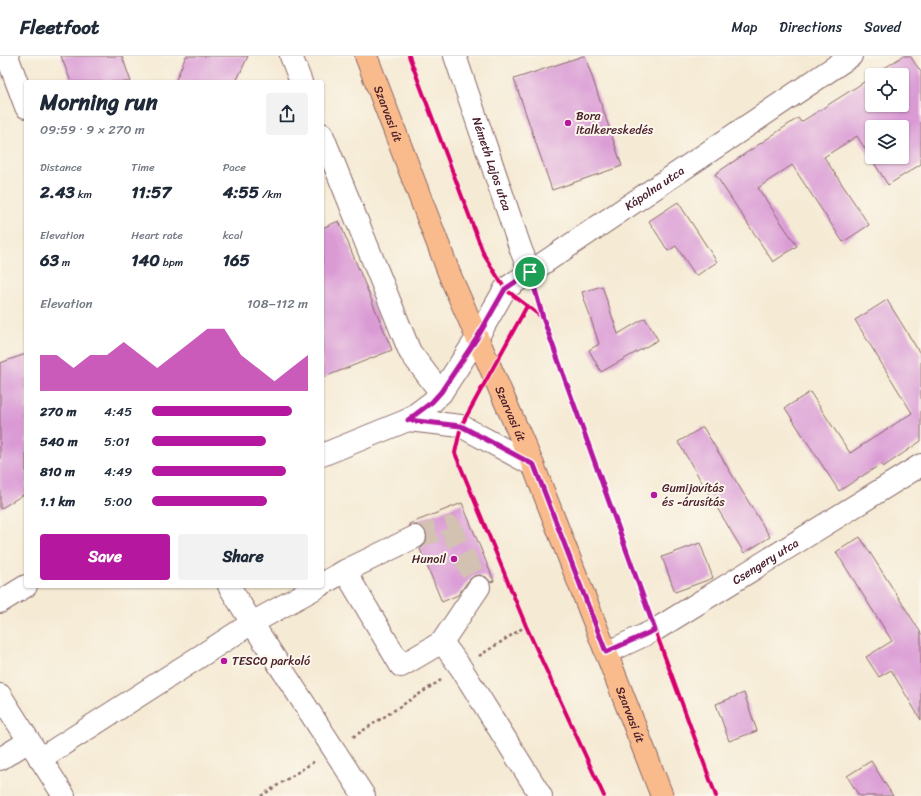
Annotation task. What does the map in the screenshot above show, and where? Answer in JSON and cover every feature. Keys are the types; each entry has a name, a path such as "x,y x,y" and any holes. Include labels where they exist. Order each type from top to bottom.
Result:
{"main road":[{"name":"Szarvasi út","path":"366,56 451,278 534,465 662,796"}],"street":[{"path":"7,56 24,102"},
{"path":"290,56 300,80"},
{"name":"Németh Lajos utca","path":"455,56 521,250 530,272"},
{"name":"Kápolna utca","path":"408,420 432,402 441,392 477,338 505,289 851,56"},
{"path":"324,139 410,352 441,392"},
{"path":"324,454 408,420 461,426 534,465"},
{"name":"Csengery utca","path":"606,652 655,630 921,465"},
{"path":"324,583 415,536"},
{"path":"345,572 401,666 442,642 479,587"},
{"path":"0,602 24,587"},
{"path":"230,588 364,796"},
{"path":"40,759 252,623 315,588"},
{"path":"442,642 461,668 541,796"},
{"path":"0,694 64,796"},
{"path":"0,759 29,741"}],"path":[{"path":"523,619 530,633"},
{"path":"261,796 526,626"}],"building":[{"path":"61,56 122,56 130,80 70,80"},
{"path":"186,56 248,56 237,80 176,80"},
{"name":"Bora italkereskedés","path":"585,56 622,166 552,190 514,79"},
{"path":"903,56 910,56 921,72 921,164 888,185 875,164 909,164 909,120 865,120 865,149 857,136 824,157 869,225 843,242 792,165 758,188 797,246 773,262 715,174 798,118 801,122 865,81 865,112 909,112 909,68 885,68"},
{"path":"678,202 717,262 696,276 676,246 668,251 649,221"},
{"path":"339,221 392,350 324,377 324,227"},
{"path":"602,286 618,334 645,318 658,340 601,372 589,350 599,344 582,292"},
{"path":"887,300 921,355 921,441 883,467 881,464 839,491 785,408 810,392 850,453 912,413 855,320"},
{"path":"24,355 24,494 0,509 0,363"},
{"path":"703,427 770,537 744,553 678,442"},
{"name":"Hunoil","path":"462,503 494,581 490,582 486,577 480,575 474,576 469,580 458,595 442,602 420,549 426,544 426,532 422,526 410,526 409,524"},
{"path":"860,537 921,633 921,720 891,670 879,677 866,657 892,641 836,552"},
{"path":"700,543 713,578 675,592 662,557"},
{"path":"744,693 757,731 729,741 716,704"},
{"path":"871,761 893,796 859,796 847,776"}],"tunnel":[{"path":"415,537 450,527 479,587"}],"cycle path":[{"path":"409,56 484,255 505,289 543,318 716,796"},
{"path":"527,306 461,426 455,453 526,626 604,796"}],"place":[{"name":"Bora italkereskedés","path":"568,123"},
{"name":"Gumijavítás és -árusítás","path":"654,495"},
{"name":"Hunoil","path":"454,559"},
{"name":"TESCO parkoló","path":"224,661"}],"route":[{"path":"530,272 543,318 655,630 606,652 534,465 461,426 408,420 432,402 441,392 477,338 505,289 530,272"}]}
